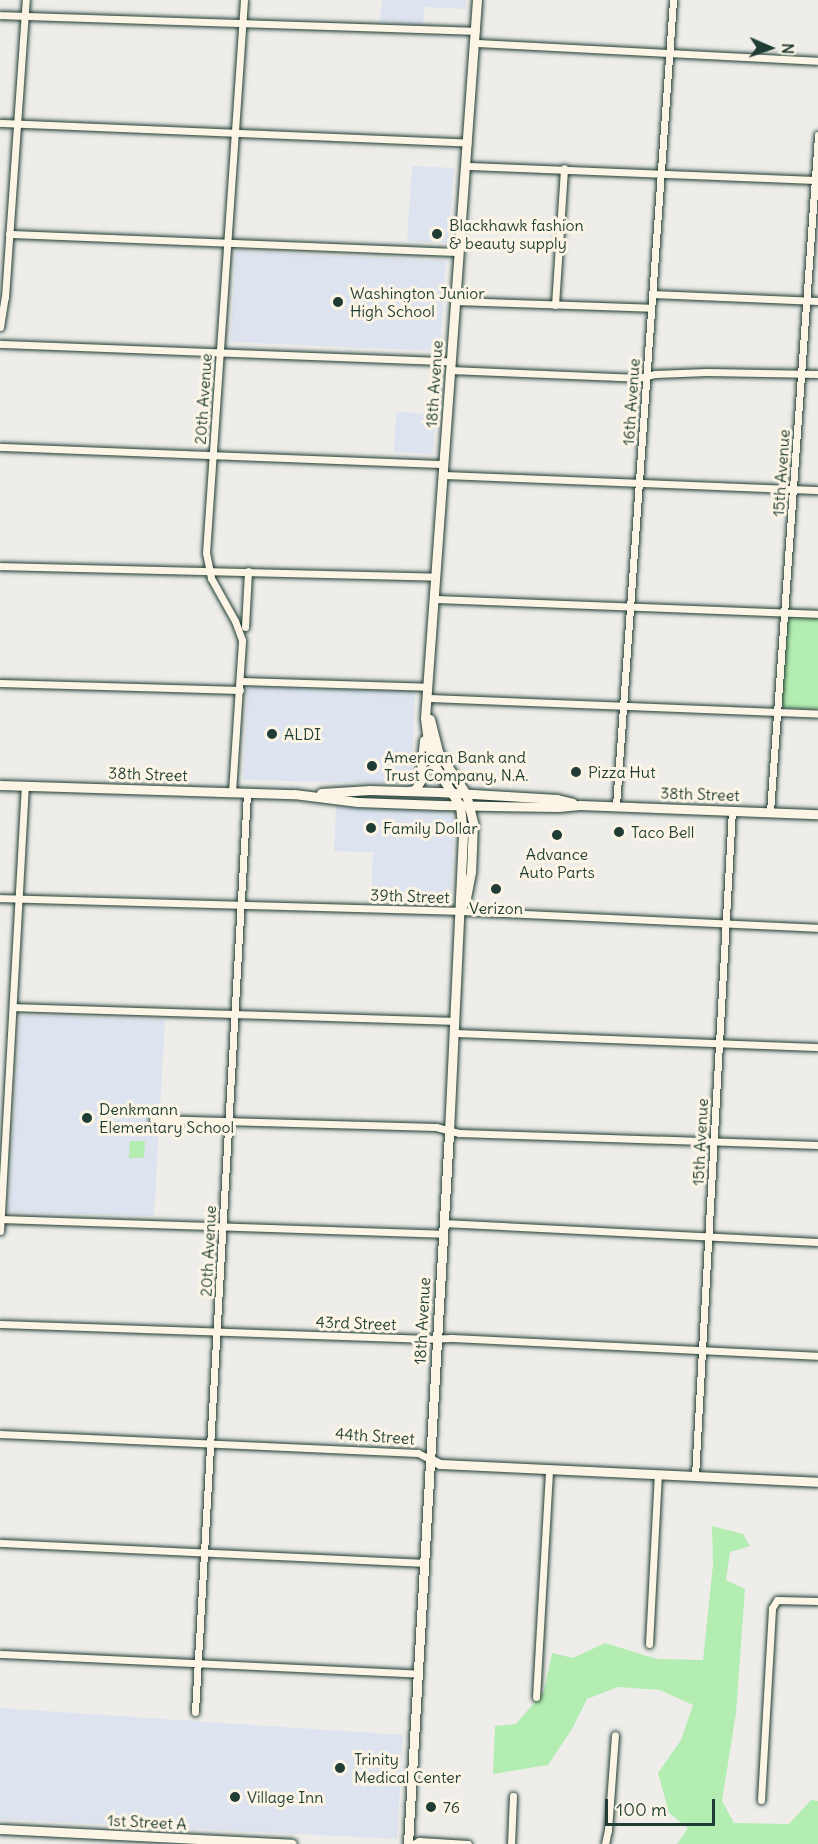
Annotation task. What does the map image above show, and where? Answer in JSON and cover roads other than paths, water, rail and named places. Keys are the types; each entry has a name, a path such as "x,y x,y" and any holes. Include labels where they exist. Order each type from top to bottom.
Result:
{"street":[{"path":"0,327 5,297 26,0"},
{"name":"20th Avenue","path":"232,792 241,681 241,634 209,572 206,553 244,0"},
{"name":"18th Avenue","path":"408,1844 460,911 466,897 471,872 473,823 465,806 430,758 425,735 450,366 476,43 477,0"},
{"name":"16th Avenue","path":"616,806 673,0"},
{"path":"0,15 476,32"},
{"path":"476,43 818,61"},
{"path":"0,123 468,143"},
{"name":"15th Avenue","path":"770,812 783,613 795,489 818,135"},
{"path":"467,166 564,168 816,180"},
{"path":"555,305 564,168"},
{"path":"9,234 459,252"},
{"path":"652,294 818,302"},
{"path":"455,301 651,308"},
{"path":"0,344 220,352 638,378 707,372 818,374"},
{"path":"0,447 443,464"},
{"path":"442,475 818,490"},
{"path":"0,566 435,577"},
{"path":"245,627 248,571"},
{"path":"433,599 818,614"},
{"path":"241,681 622,705 818,714"},
{"path":"0,683 240,690"},
{"name":"18th Avenue","path":"427,693 437,749 466,794 465,806"},
{"path":"409,791 415,790 420,781 425,735"},
{"name":"38th Street","path":"0,785 294,794 358,802 465,806 558,807 580,804"},
{"path":"0,1231 3,1114 13,1007 25,786"},
{"name":"38th Street","path":"294,794 370,790 409,791 558,799 580,804 818,814"},
{"name":"20th Avenue","path":"195,1712 247,792"},
{"name":"15th Avenue","path":"695,1476 732,810"},
{"name":"39th Street","path":"0,898 460,911 818,928"},
{"path":"13,1007 454,1021"},
{"path":"453,1033 818,1047"},
{"path":"153,1119 436,1127 449,1132 818,1145"},
{"path":"0,1219 442,1234"},
{"path":"442,1223 818,1242"},
{"name":"43rd Street","path":"0,1324 436,1338 818,1356"},
{"name":"44th Street","path":"0,1434 418,1453 440,1464 818,1482"},
{"path":"536,1697 549,1469"},
{"path":"649,1644 658,1474"},
{"path":"0,1543 423,1563"},
{"path":"761,1800 765,1762 772,1608 775,1601 818,1601"},
{"path":"0,1654 417,1674"},
{"path":"605,1844 615,1735"},
{"path":"511,1844 513,1796"},
{"name":"1st Street A","path":"0,1829 292,1844"},
{"path":"413,1844 419,1841 468,1844"}],"place":[{"name":"Blackhawk fashion & beauty supply","path":"437,234"},
{"name":"Washington Junior High School","path":"338,302"},
{"name":"ALDI","path":"272,734"},
{"name":"American Bank and Trust Company, N.A.","path":"372,766"},
{"name":"Pizza Hut","path":"576,772"},
{"name":"Family Dollar","path":"371,828"},
{"name":"Taco Bell","path":"619,832"},
{"name":"Advance Auto Parts","path":"557,835"},
{"name":"Verizon","path":"496,889"},
{"name":"Denkmann Elementary School","path":"87,1118"},
{"name":"Trinity Medical Center","path":"340,1768"},
{"name":"Village Inn","path":"235,1797"},
{"name":"76","path":"431,1807"}]}
